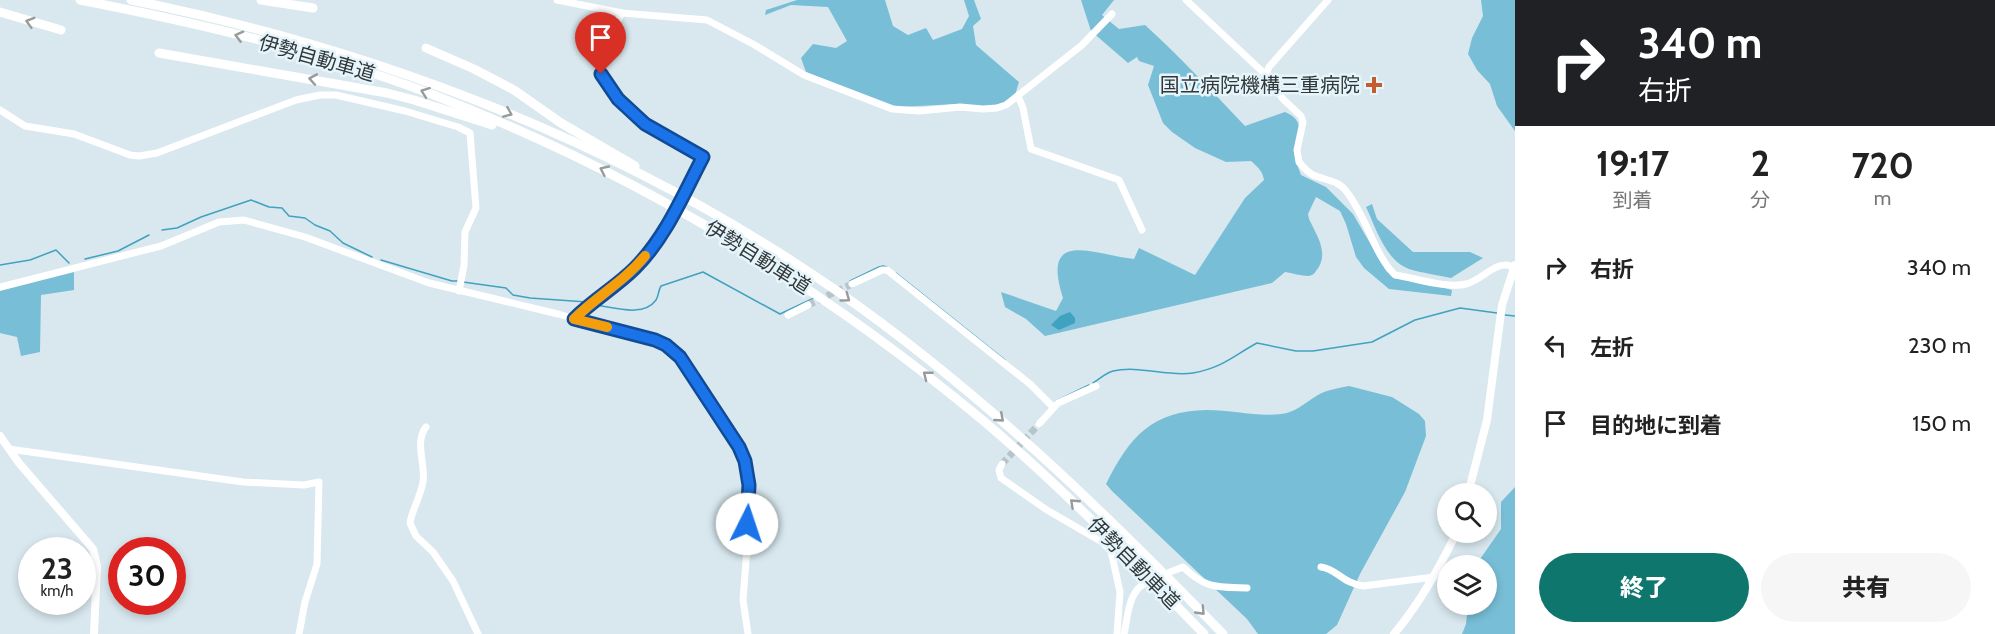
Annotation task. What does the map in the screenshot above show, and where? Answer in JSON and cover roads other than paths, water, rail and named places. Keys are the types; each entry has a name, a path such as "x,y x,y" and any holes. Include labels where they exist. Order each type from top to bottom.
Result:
{"highway":[{"name":"伊勢自動車道","path":"80,0 200,26 327,59 428,93 551,145 683,211 733,240 825,300 982,419 1095,523 1204,634"},
{"name":"伊勢自動車道","path":"131,0 213,18 330,49 432,83 537,125 692,199 838,292 950,377 1065,477 1223,634"},
{"path":"261,0 313,8"},
{"path":"0,12 61,30"},
{"path":"426,48 514,90 561,123 664,184"},
{"path":"159,52 320,80 414,100 551,145"}],"main road":[{"path":"1471,483 1487,420 1500,314 1514,266"},
{"path":"0,436 93,549 97,566 94,634"},
{"path":"1394,634 1434,577 1451,543"}],"street":[{"path":"557,0 622,13 707,20 753,44 804,75 892,109 919,111 960,107 997,108 1006,105 1083,45 1112,14"},
{"path":"1186,0 1266,75 1283,99 1301,116 1303,122 1297,150 1299,162 1313,175 1335,182 1346,189 1371,232 1387,267 1395,275 1449,285 1463,285 1474,282 1500,266 1506,264 1514,266"},
{"path":"1266,75 1269,67 1328,0"},
{"path":"574,319 631,271 653,247 664,231 703,157 645,124 618,99 601,74 595,60 596,46 613,29 622,13"},
{"path":"0,110 25,126 74,134 118,151 140,156 166,150 296,100 326,94 368,101 458,127 470,133 476,194 476,208 465,232 464,265 460,285"},
{"path":"1018,96 1023,108 1031,149 1119,180 1142,230"},
{"path":"0,287 161,246 219,222 244,220 305,237 421,280 460,285 647,338 670,348 684,363 739,447 745,461 749,485 743,592 748,634"},
{"path":"852,284 882,270 887,270 1030,384 1053,407"},
{"path":"788,315 808,305"},
{"path":"1039,424 1061,400 1096,386"},
{"path":"426,427 422,432 423,482 410,523 416,536 433,552 453,581 478,634"},
{"path":"9,449 243,482 304,485 319,482 317,564 305,602 299,634"},
{"path":"1002,464 999,470 1001,478 1047,510 1095,538 1111,551 1120,592 1117,634"},
{"path":"1170,572 1183,567 1204,584 1220,588 1247,588"},
{"path":"1321,567 1329,568 1352,585 1363,586 1434,577"},
{"path":"1124,634 1134,593 1140,585 1146,583"}],"waterway":[{"path":"162,230 177,228 251,200 269,207 282,208 289,216 305,218 330,231 343,243 372,257"},
{"path":"85,259 118,251 149,235"},
{"path":"0,265 30,260 56,250 69,263"},
{"path":"381,260 452,281 459,281"},
{"path":"850,281 879,267 887,267"},
{"path":"595,305 627,310 644,309 656,300 661,286 703,272 780,314 814,298"},
{"path":"896,273 1005,360"},
{"path":"463,282 506,288 513,295 530,298 587,302"},
{"path":"1093,383 1110,372 1123,370 1173,374 1203,371 1220,365 1257,343 1296,351 1313,351 1372,342 1415,320 1460,308 1497,313"},
{"path":"1505,315 1515,316"},
{"path":"1056,401 1089,385"}],"tunnel":[{"path":"808,305 852,284"},
{"path":"1002,464 1039,424"}],"place":[{"name":"国立病院機構三重病院","path":"1374,85"}]}
